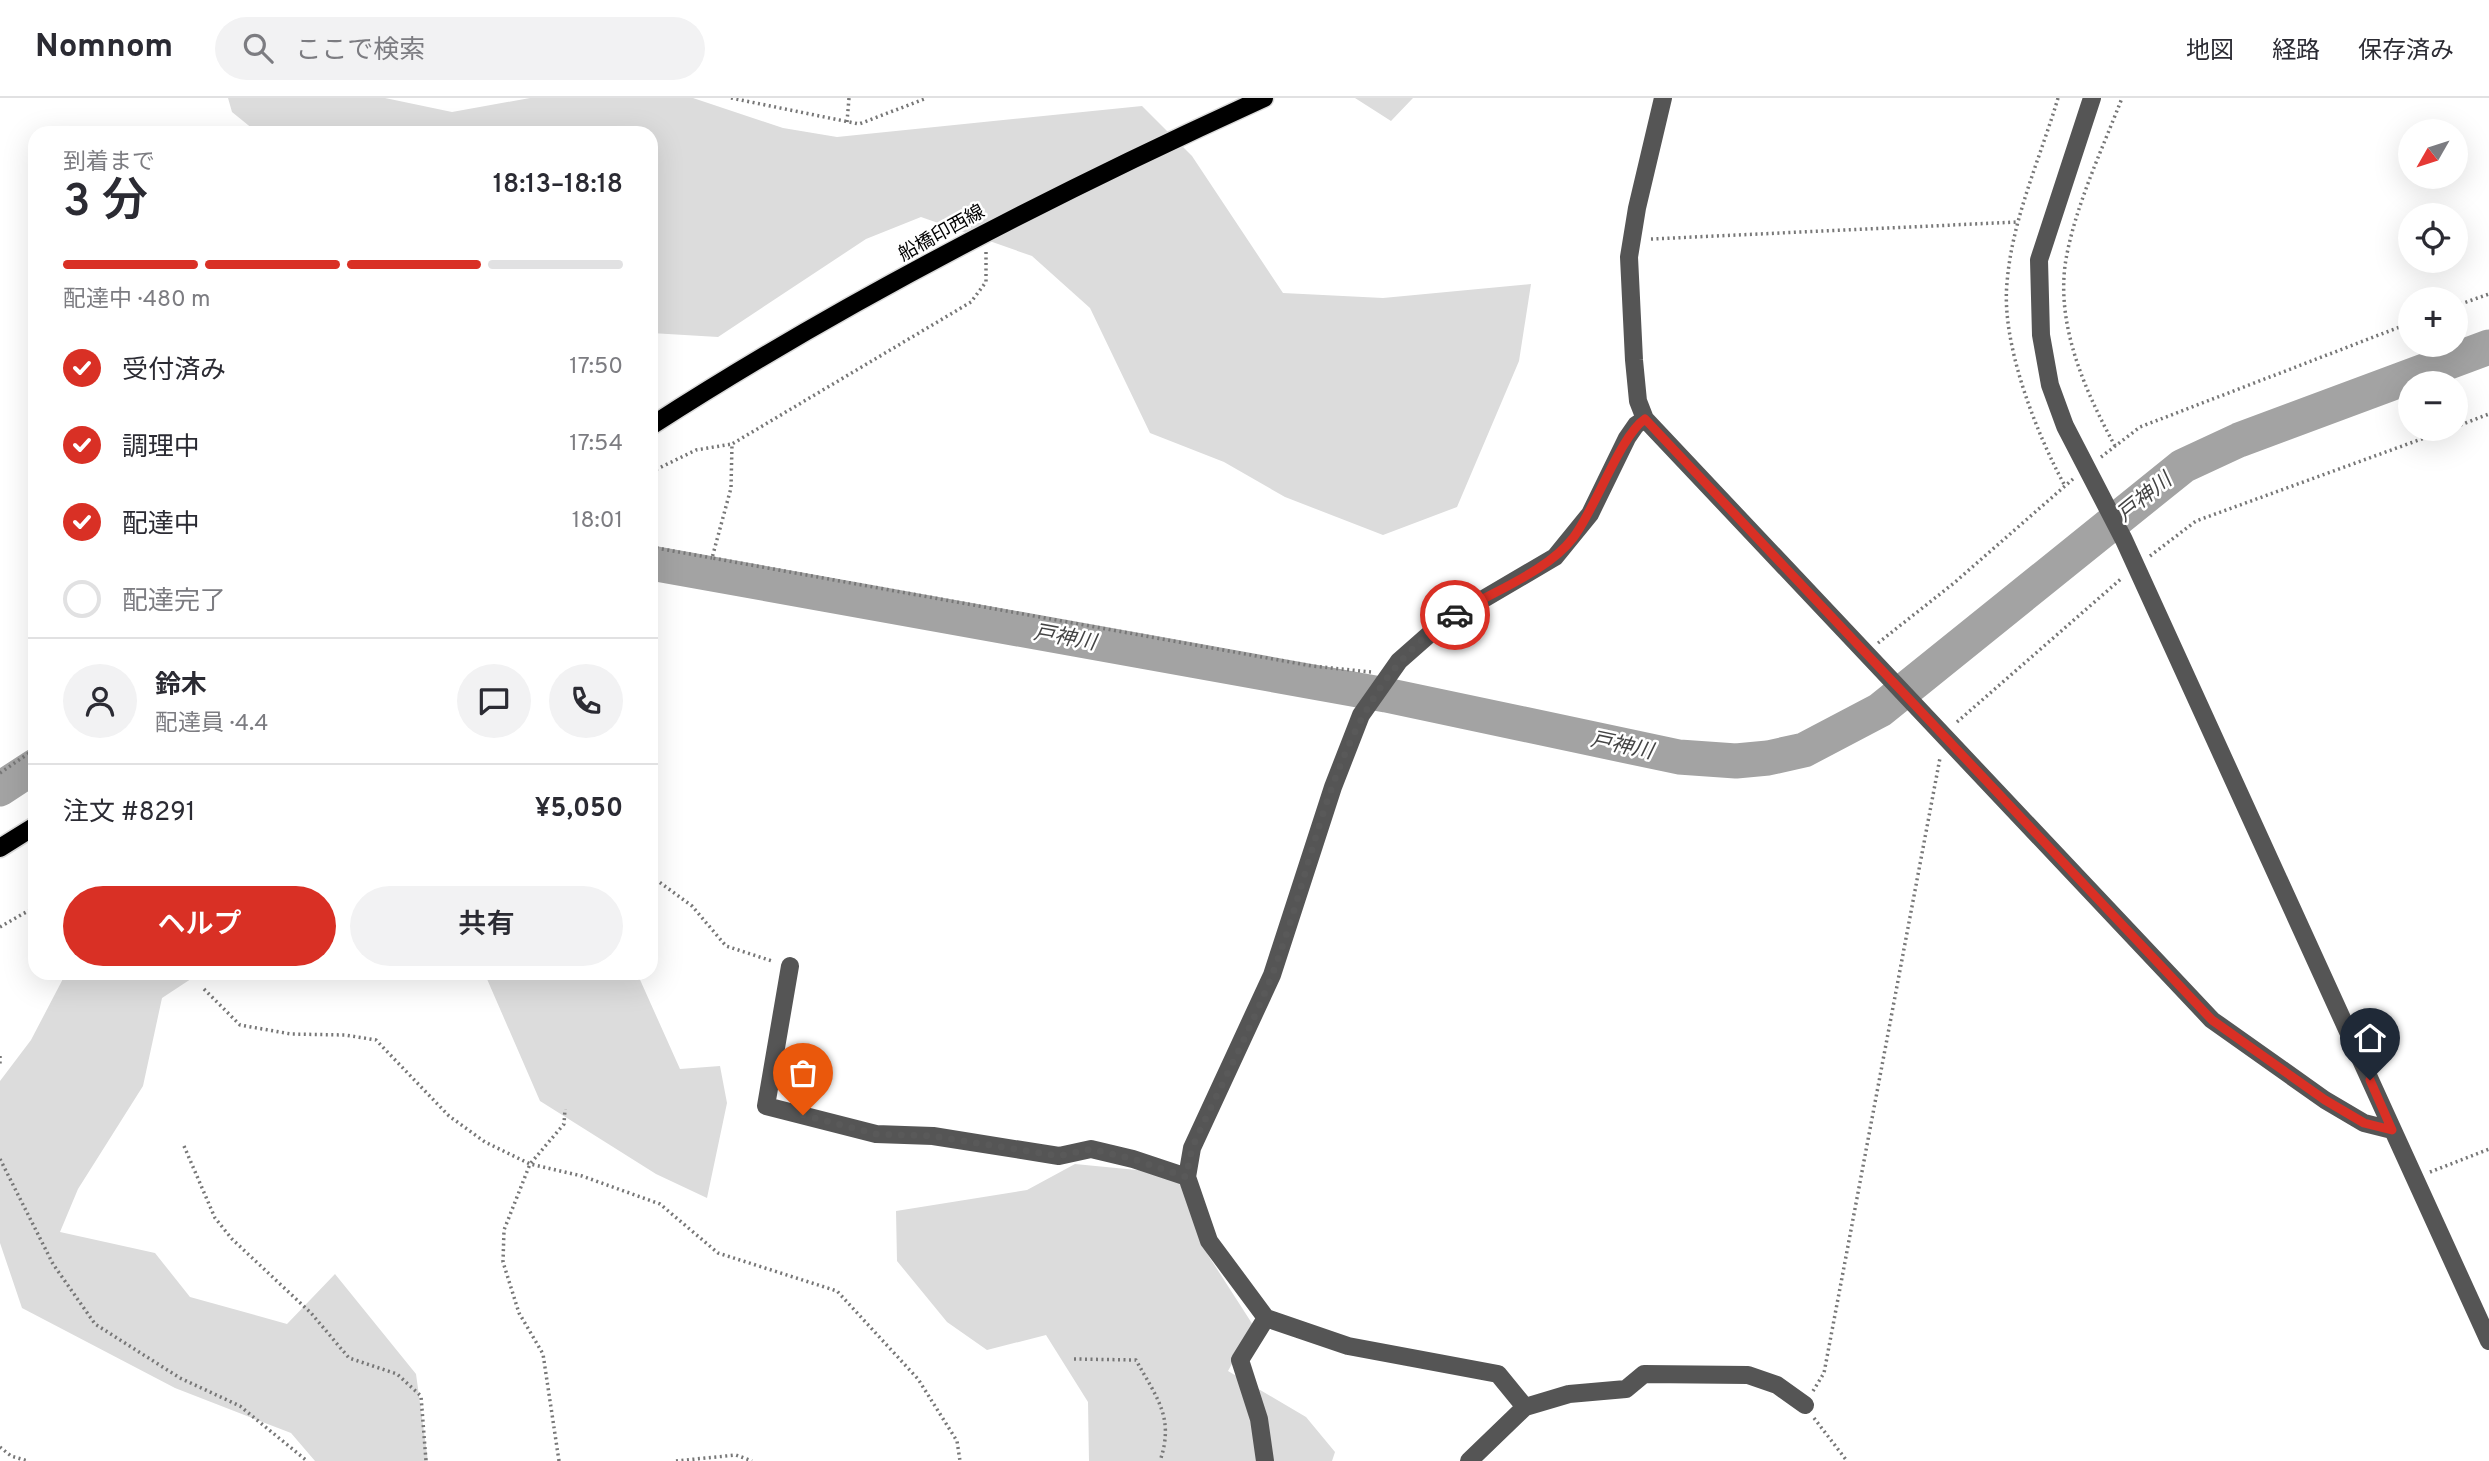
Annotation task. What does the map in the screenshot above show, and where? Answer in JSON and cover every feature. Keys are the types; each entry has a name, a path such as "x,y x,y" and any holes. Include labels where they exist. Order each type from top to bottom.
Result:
{"main road":[{"name":"船橋印西線","path":"658,422 717,384 981,233 1264,98"},
{"path":"0,848 28,830"}],"street":[{"path":"1663,98 1631,240 1634,360 1638,401 1645,419 2212,1020 2325,1100 2364,1123 2392,1130"},
{"path":"2092,98 2039,260 2041,335 2050,384 2065,426 2124,540 2489,1341"},
{"path":"1525,1407 1498,1374 1348,1346 1266,1318 1209,1241 1186,1177 1192,1148 1272,975 1334,787 1361,715 1385,677 1399,661 1441,624 1555,557 1590,514 1627,438 1636,425 1645,419"},
{"path":"790,967 766,1106 876,1134 933,1136 1059,1156 1091,1149 1133,1159 1186,1177"},
{"path":"1265,1461 1259,1419 1240,1360 1266,1318"},
{"path":"1469,1461 1525,1407 1569,1394 1626,1389 1644,1374 1748,1375 1777,1385 1805,1405"}],"path":[{"path":"732,98 859,124 927,98"},
{"path":"847,121 849,98"},
{"path":"2115,446 2080,374 2066,316 2066,261 2076,219 2122,98"},
{"path":"1631,240 2017,222"},
{"path":"658,469 696,450 732,444 971,302 986,282 988,256 981,233"},
{"path":"2468,301 2489,294"},
{"path":"2095,462 2140,427 2398,328"},
{"path":"2468,422 2489,414"},
{"path":"2148,557 2196,521 2416,441"},
{"path":"712,558 731,488 732,444"},
{"path":"1865,653 1954,583 2075,478"},
{"path":"658,548 1031,618 1312,666 1372,672 1385,677"},
{"path":"1847,1461 1805,1405 1824,1373 1920,858 1945,739 2128,572"},
{"path":"0,773 28,755"},
{"path":"658,881 692,906 726,946 790,967"},
{"path":"0,927 28,910"},
{"path":"204,989 240,1026 291,1034 345,1035 376,1040 449,1116 485,1142 530,1164 582,1176 660,1204 718,1253 837,1290 918,1379 957,1441 960,1461"},
{"path":"0,1056 0,1066"},
{"path":"559,1461 542,1354 519,1313 503,1262 504,1230 530,1164 564,1124 565,1109"},
{"path":"184,1146 215,1218 232,1239 311,1313 349,1358 397,1374 421,1396 426,1461"},
{"path":"2415,1178 2489,1149"},
{"path":"0,1159 53,1264 95,1324 180,1378 240,1406 307,1461"},
{"path":"1074,1359 1136,1360 1161,1405 1168,1438 1160,1461"},
{"path":"0,1447 11,1456 28,1461"},
{"path":"677,1461 736,1455 752,1461"},
{"path":"5,1461 11,1456"}],"shaded area":[{"path":"228,98 385,98 452,112 530,98 693,98 783,128 837,137 1142,106 1192,156 1283,293 1383,298 1531,284 1519,361 1457,507 1383,535 1285,497 1224,462 1150,433 1090,308 1032,256 921,217 866,239 718,337 658,333 658,126 249,126 232,112"},
{"path":"1355,98 1413,98 1391,121"},
{"path":"62,980 189,980 162,998 143,1086 78,1189 60,1232 155,1253 190,1297 287,1324 335,1274 416,1374 428,1461 315,1461 291,1433 175,1388 22,1308 0,1243 0,1081 31,1040"},
{"path":"487,980 640,980 680,1069 720,1066 727,1103 707,1198 656,1174 540,1101"},
{"path":"1075,1164 1178,1174 1208,1255 1253,1325 1228,1371 1306,1417 1335,1452 1332,1461 1089,1461 1088,1402 1046,1335 987,1350 947,1322 897,1261 896,1211 1027,1190"}],"waterway":[{"name":"戸神川","path":"658,564 1386,695 1679,757 1736,761 1768,758 1804,750 1880,710 2183,466 2239,440 2489,347"},
{"name":"戸神川","path":"0,789 28,771"}],"way so far":[{"path":"803,1115 876,1134 933,1136 1059,1156 1091,1149 1133,1159 1186,1177 1192,1148 1272,975 1334,787 1361,715 1385,677 1399,661 1416,644 1455,615"}],"route":[{"path":"1455,615 1555,557 1572,540 1590,514 1627,438 1636,425 1645,419 2176,986 2212,1020 2325,1100 2364,1123 2392,1130 2370,1080"}]}
